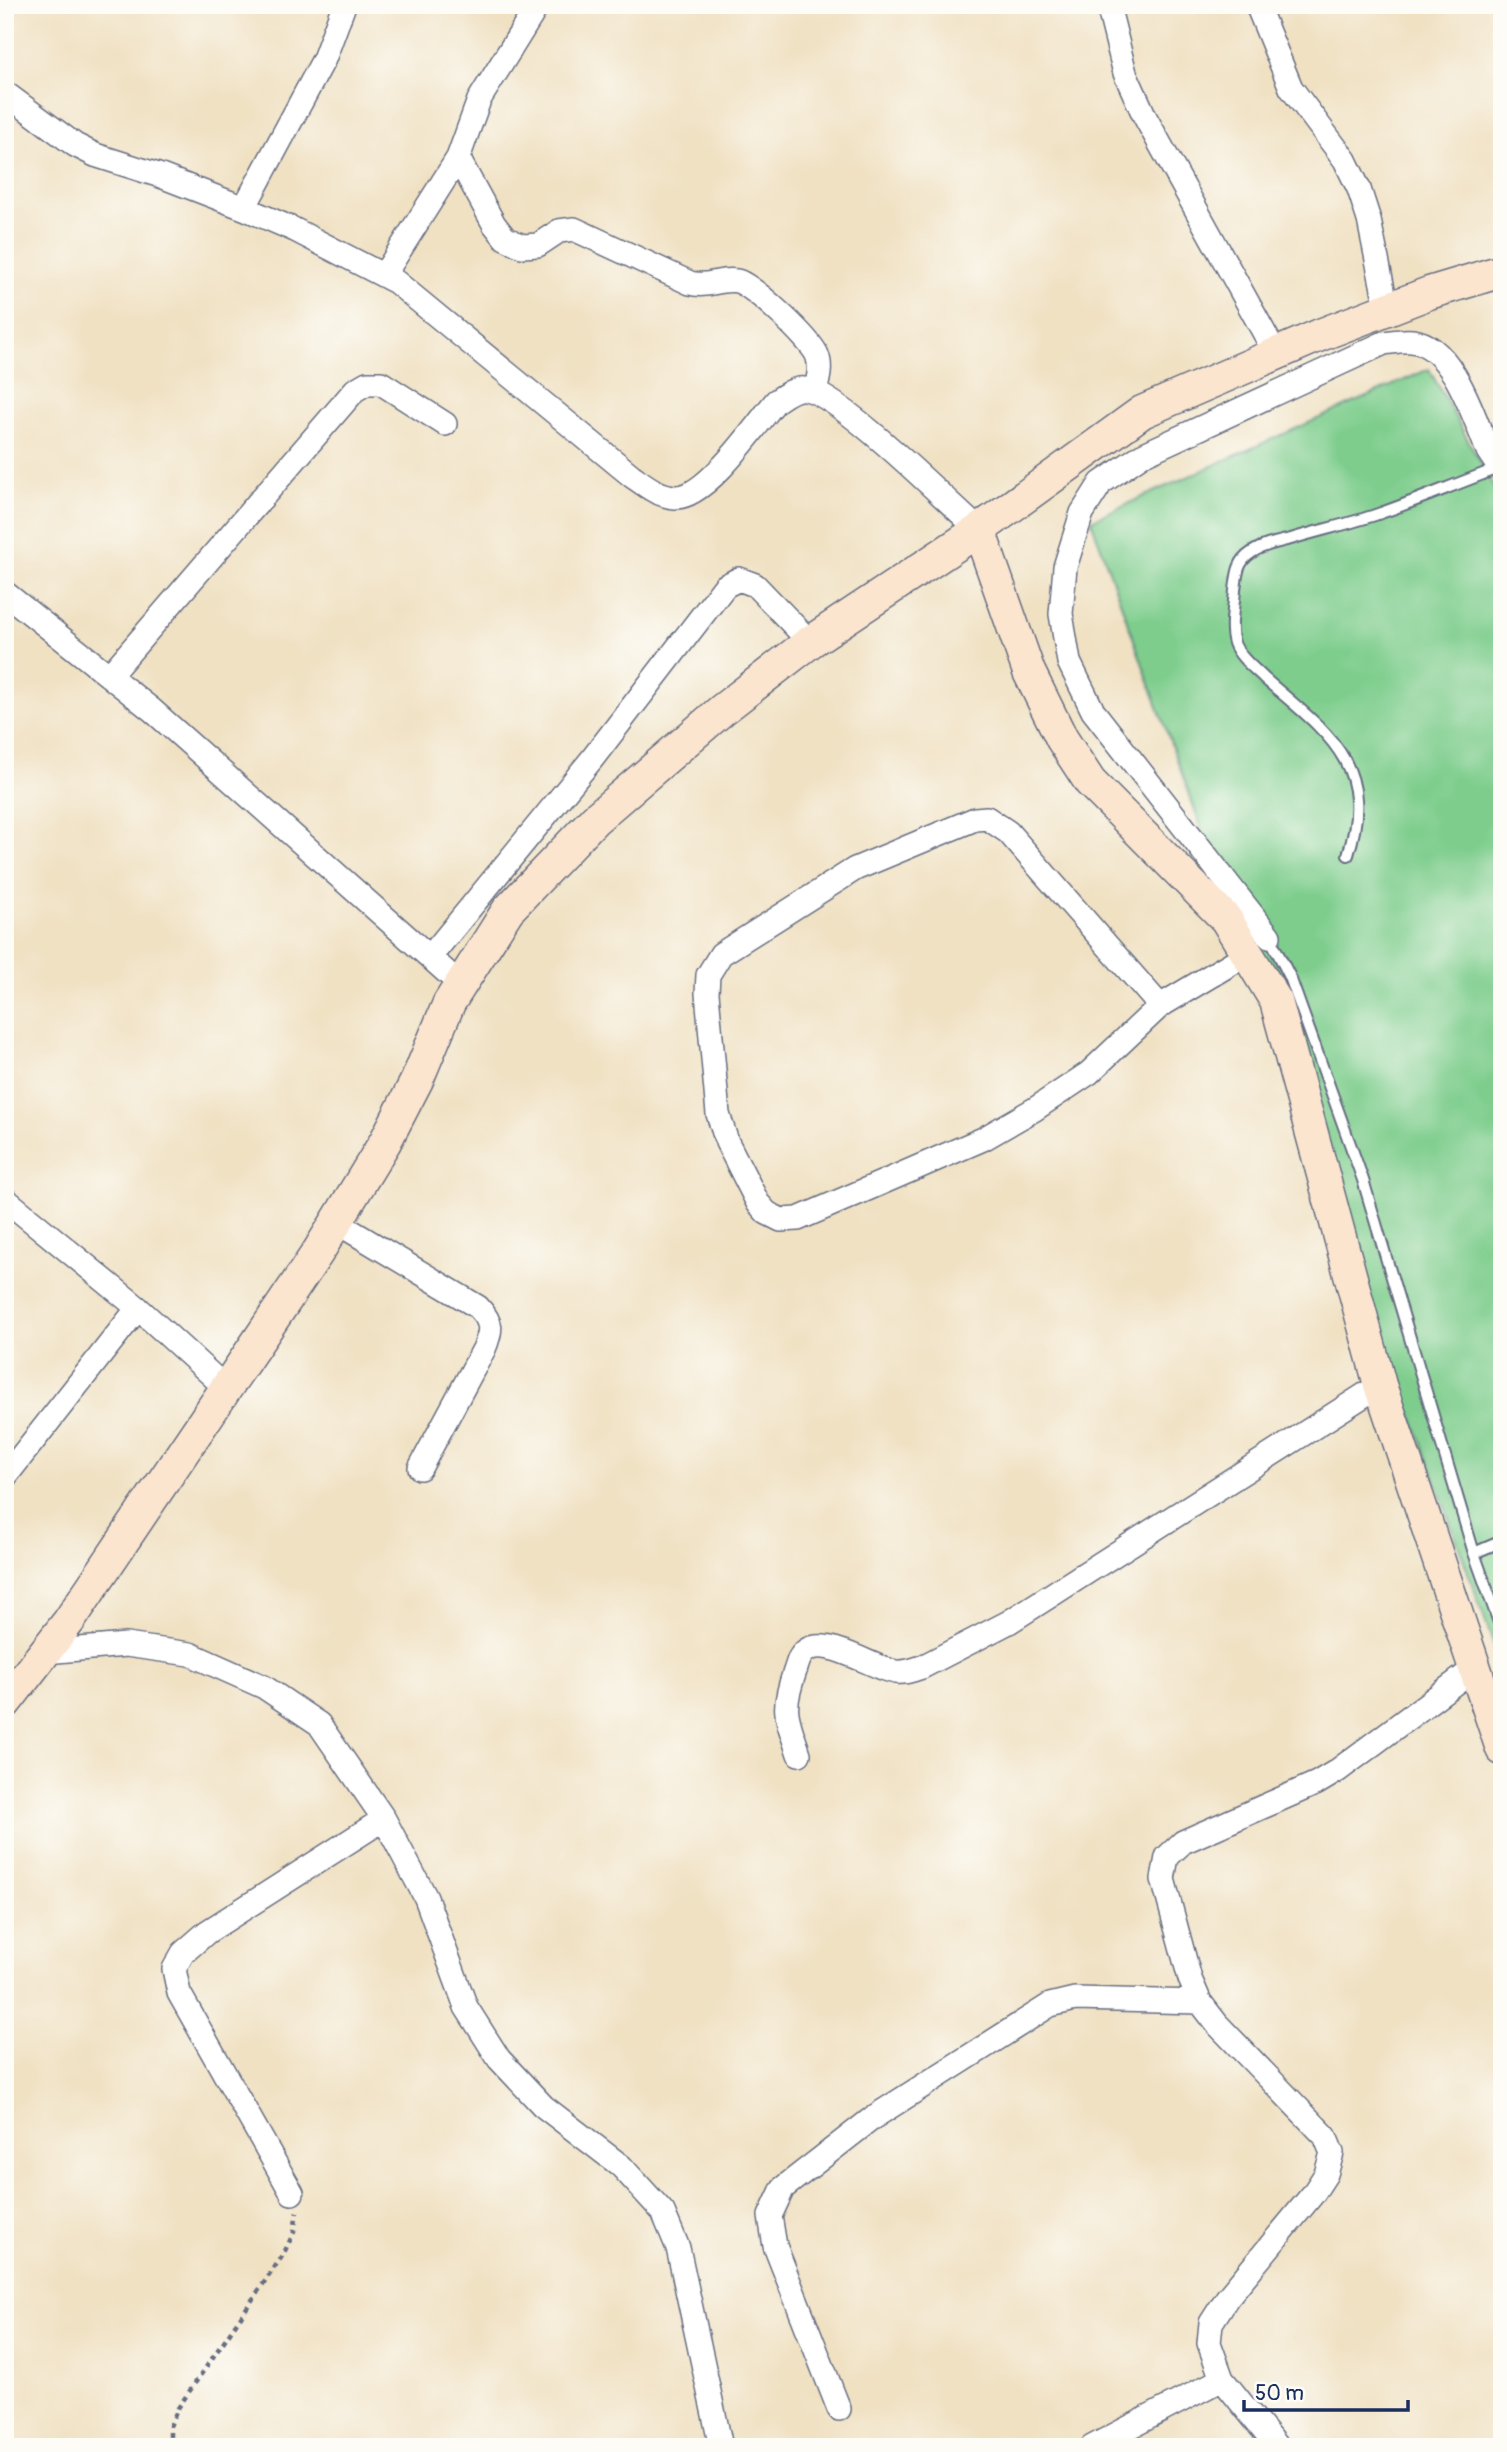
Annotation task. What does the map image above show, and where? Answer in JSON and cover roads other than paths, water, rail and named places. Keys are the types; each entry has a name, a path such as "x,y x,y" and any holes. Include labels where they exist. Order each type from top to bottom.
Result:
{"street":[{"path":"244,208 324,59 344,5"},
{"path":"384,275 458,158 478,100 538,5"},
{"path":"1108,5 1125,72 1145,117 1276,354"},
{"path":"1256,5 1292,88 1345,160 1359,189 1370,220 1387,309"},
{"path":"5,93 75,145 95,155 161,176 244,208 295,230 396,282 653,491 677,497 698,490 712,478 776,401 789,393 803,388 826,397 863,425 979,530 1029,672 1062,739 1090,782 1226,919 1258,945"},
{"path":"458,158 494,224 505,238 522,246 538,245 559,231 573,229 690,283 702,287 723,280 740,281 754,290 807,341 817,355 820,371 815,392"},
{"path":"5,1703 69,1620 227,1389 336,1222 417,1080 449,1003 508,910 595,819 722,710 810,642 979,530 1142,412 1387,309 1502,271"},
{"path":"1502,466 1488,451 1456,374 1437,352 1414,340 1384,343 1142,455 1101,484 1082,513 1065,567 1060,614 1069,662 1093,711 1258,945 1276,1001 1380,1385 1502,1749"},
{"path":"109,676 355,390 367,383 381,383 445,424"},
{"path":"430,957 592,759 725,586 740,579 755,585 810,642"},
{"path":"10,607 109,676 152,710 461,985"},
{"path":"1160,1006 1008,832 987,818 975,820 856,870 720,954 708,975 707,993 718,1114 727,1142 758,1203 767,1213 781,1220 798,1219 983,1139 1035,1109 1089,1073 1160,1006 1258,945"},
{"path":"5,1199 138,1308 227,1389"},
{"path":"336,1222 478,1307 488,1318 491,1333 484,1349 420,1468"},
{"path":"5,1477 138,1308"},
{"path":"799,1754 785,1708 787,1694 801,1655 811,1648 824,1646 894,1672 922,1667 1009,1622 1380,1385"},
{"path":"44,1652 126,1645 190,1654 264,1687 319,1724 384,1819 426,1898 466,2007 499,2059 544,2106 621,2166 663,2212 678,2248 722,2447"},
{"path":"1277,2447 1222,2379 1209,2343 1212,2323 1227,2298 1313,2194 1326,2174 1332,2153 1325,2136 1217,2024 1200,2002 1190,1979 1164,1879 1167,1857 1183,1842 1317,1783 1337,1771 1475,1668"},
{"path":"292,2193 179,1993 174,1969 183,1953 206,1932 384,1819"},
{"path":"839,2409 775,2246 770,2216 783,2188 874,2117 1050,2004 1075,1999 1200,2002"},
{"path":"1092,2447 1222,2379"}],"lane":[{"path":"1348,855 1356,831 1356,792 1348,764 1326,733 1250,665 1234,643 1232,632 1240,562 1270,544 1377,514 1502,466"},
{"path":"1258,945 1290,977 1363,1180 1474,1553 1502,1631"},
{"path":"1474,1553 1502,1541"}]}
